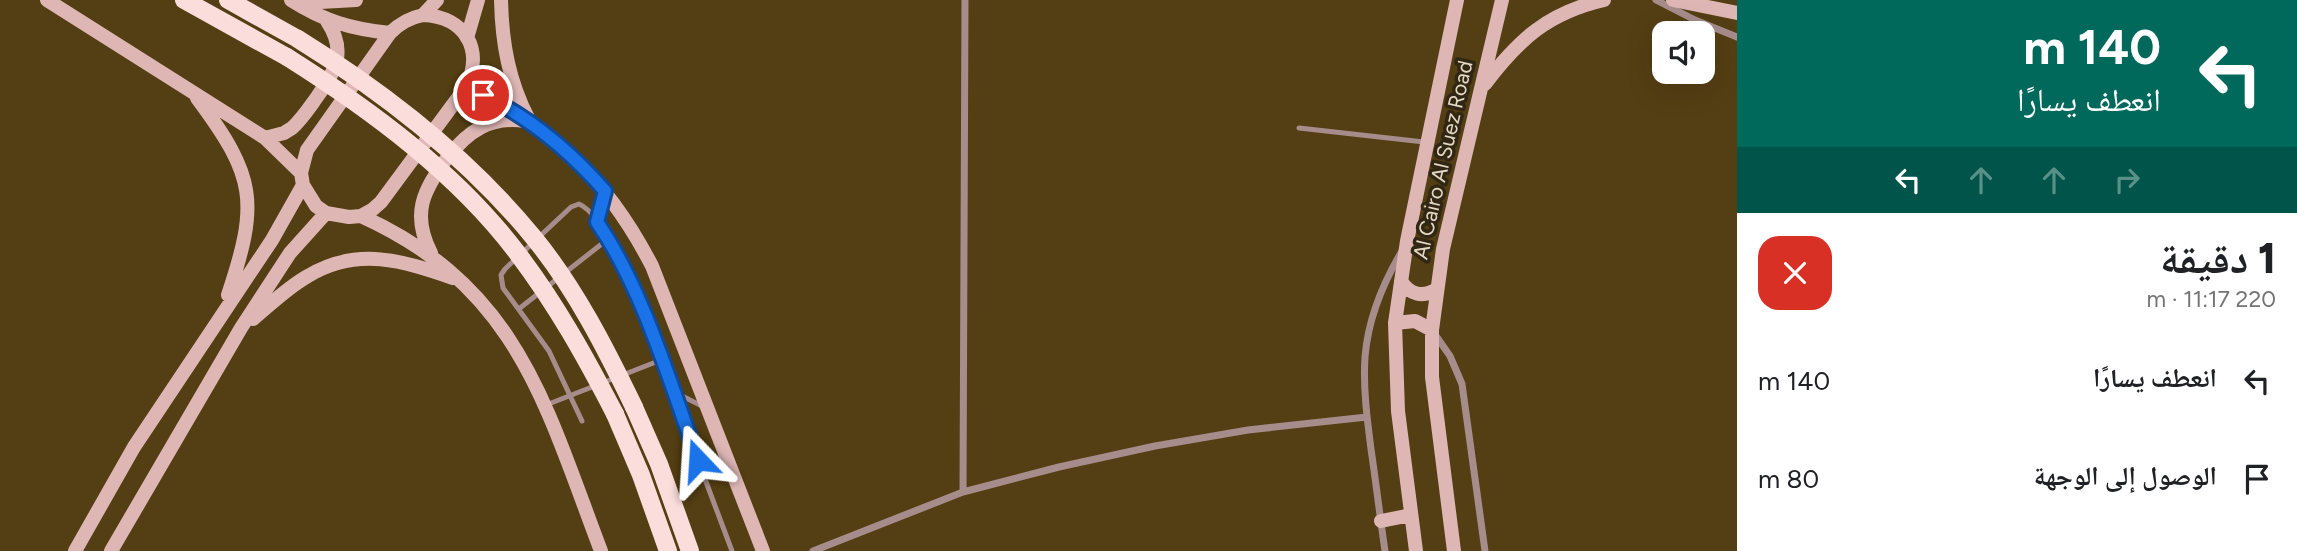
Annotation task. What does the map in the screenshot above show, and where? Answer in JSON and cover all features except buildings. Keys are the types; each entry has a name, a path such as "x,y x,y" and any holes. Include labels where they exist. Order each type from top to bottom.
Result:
{"main road":[{"path":"184,0 287,57 382,122 412,146 487,218 517,252 574,336 615,414 641,475 668,551"},
{"path":"228,0 342,66 395,104 464,164 534,239 565,281 634,407 659,464 690,551"}],"street":[{"path":"47,0 265,138 302,179 316,206 326,213 337,217 361,216 409,240 432,255 462,281 490,311 514,344 534,379 601,551"},
{"path":"291,0 327,20 369,31 390,33"},
{"path":"298,0 356,0"},
{"path":"423,15 438,0"},
{"path":"467,37 478,0"},
{"path":"502,0 504,51 518,100 530,122"},
{"path":"963,492 965,0"},
{"name":"Al Cairo Al Suez Road","path":"1416,551 1398,411 1395,323 1407,241 1457,0"},
{"name":"Al Cairo Al Suez Road","path":"1454,551 1432,377 1432,330 1443,249 1502,0"},
{"path":"1480,90 1519,43 1537,28 1557,16 1604,0"},
{"path":"1656,0 1737,37"},
{"path":"1673,0 1737,13"},
{"path":"75,551 134,447 283,222 302,179 307,150 390,33 411,18 423,15 436,15 449,20 467,37 474,62 466,88 381,202 361,216"},
{"path":"265,138 292,128 330,79 338,55 338,43 327,20"},
{"path":"466,88 530,122 560,145 605,191 635,232 652,266 763,551"},
{"path":"192,91 234,151 247,191 247,232 221,316"},
{"path":"432,255 422,232 421,206 429,183 436,173 465,136 476,128 502,119 530,122"},
{"path":"111,551 241,328 290,253 326,213"},
{"name":"Al Cairo Al Suez Road","path":"1385,551 1367,417 1365,356 1370,325 1379,296 1407,241"},
{"path":"241,328 308,275 350,260 394,260 462,281"},
{"path":"1401,281 1406,288 1421,295 1437,289"},
{"path":"1395,323 1415,321 1432,330 1450,356 1462,384 1485,551"},
{"path":"813,551 963,492 1059,467 1155,446 1248,430 1367,417"},
{"path":"1381,521 1411,515"}],"lane":[{"path":"1299,128 1428,143"},
{"path":"597,222 605,191"},
{"path":"582,421 549,351 503,288 501,275 571,207 583,206 608,239 638,299 732,551"},
{"path":"520,309 608,239"},
{"path":"545,405 661,360"},
{"path":"672,391 707,409"}],"route":[{"path":"483,95 530,122 560,145 605,191 597,222 619,257 638,299 698,460"}]}
